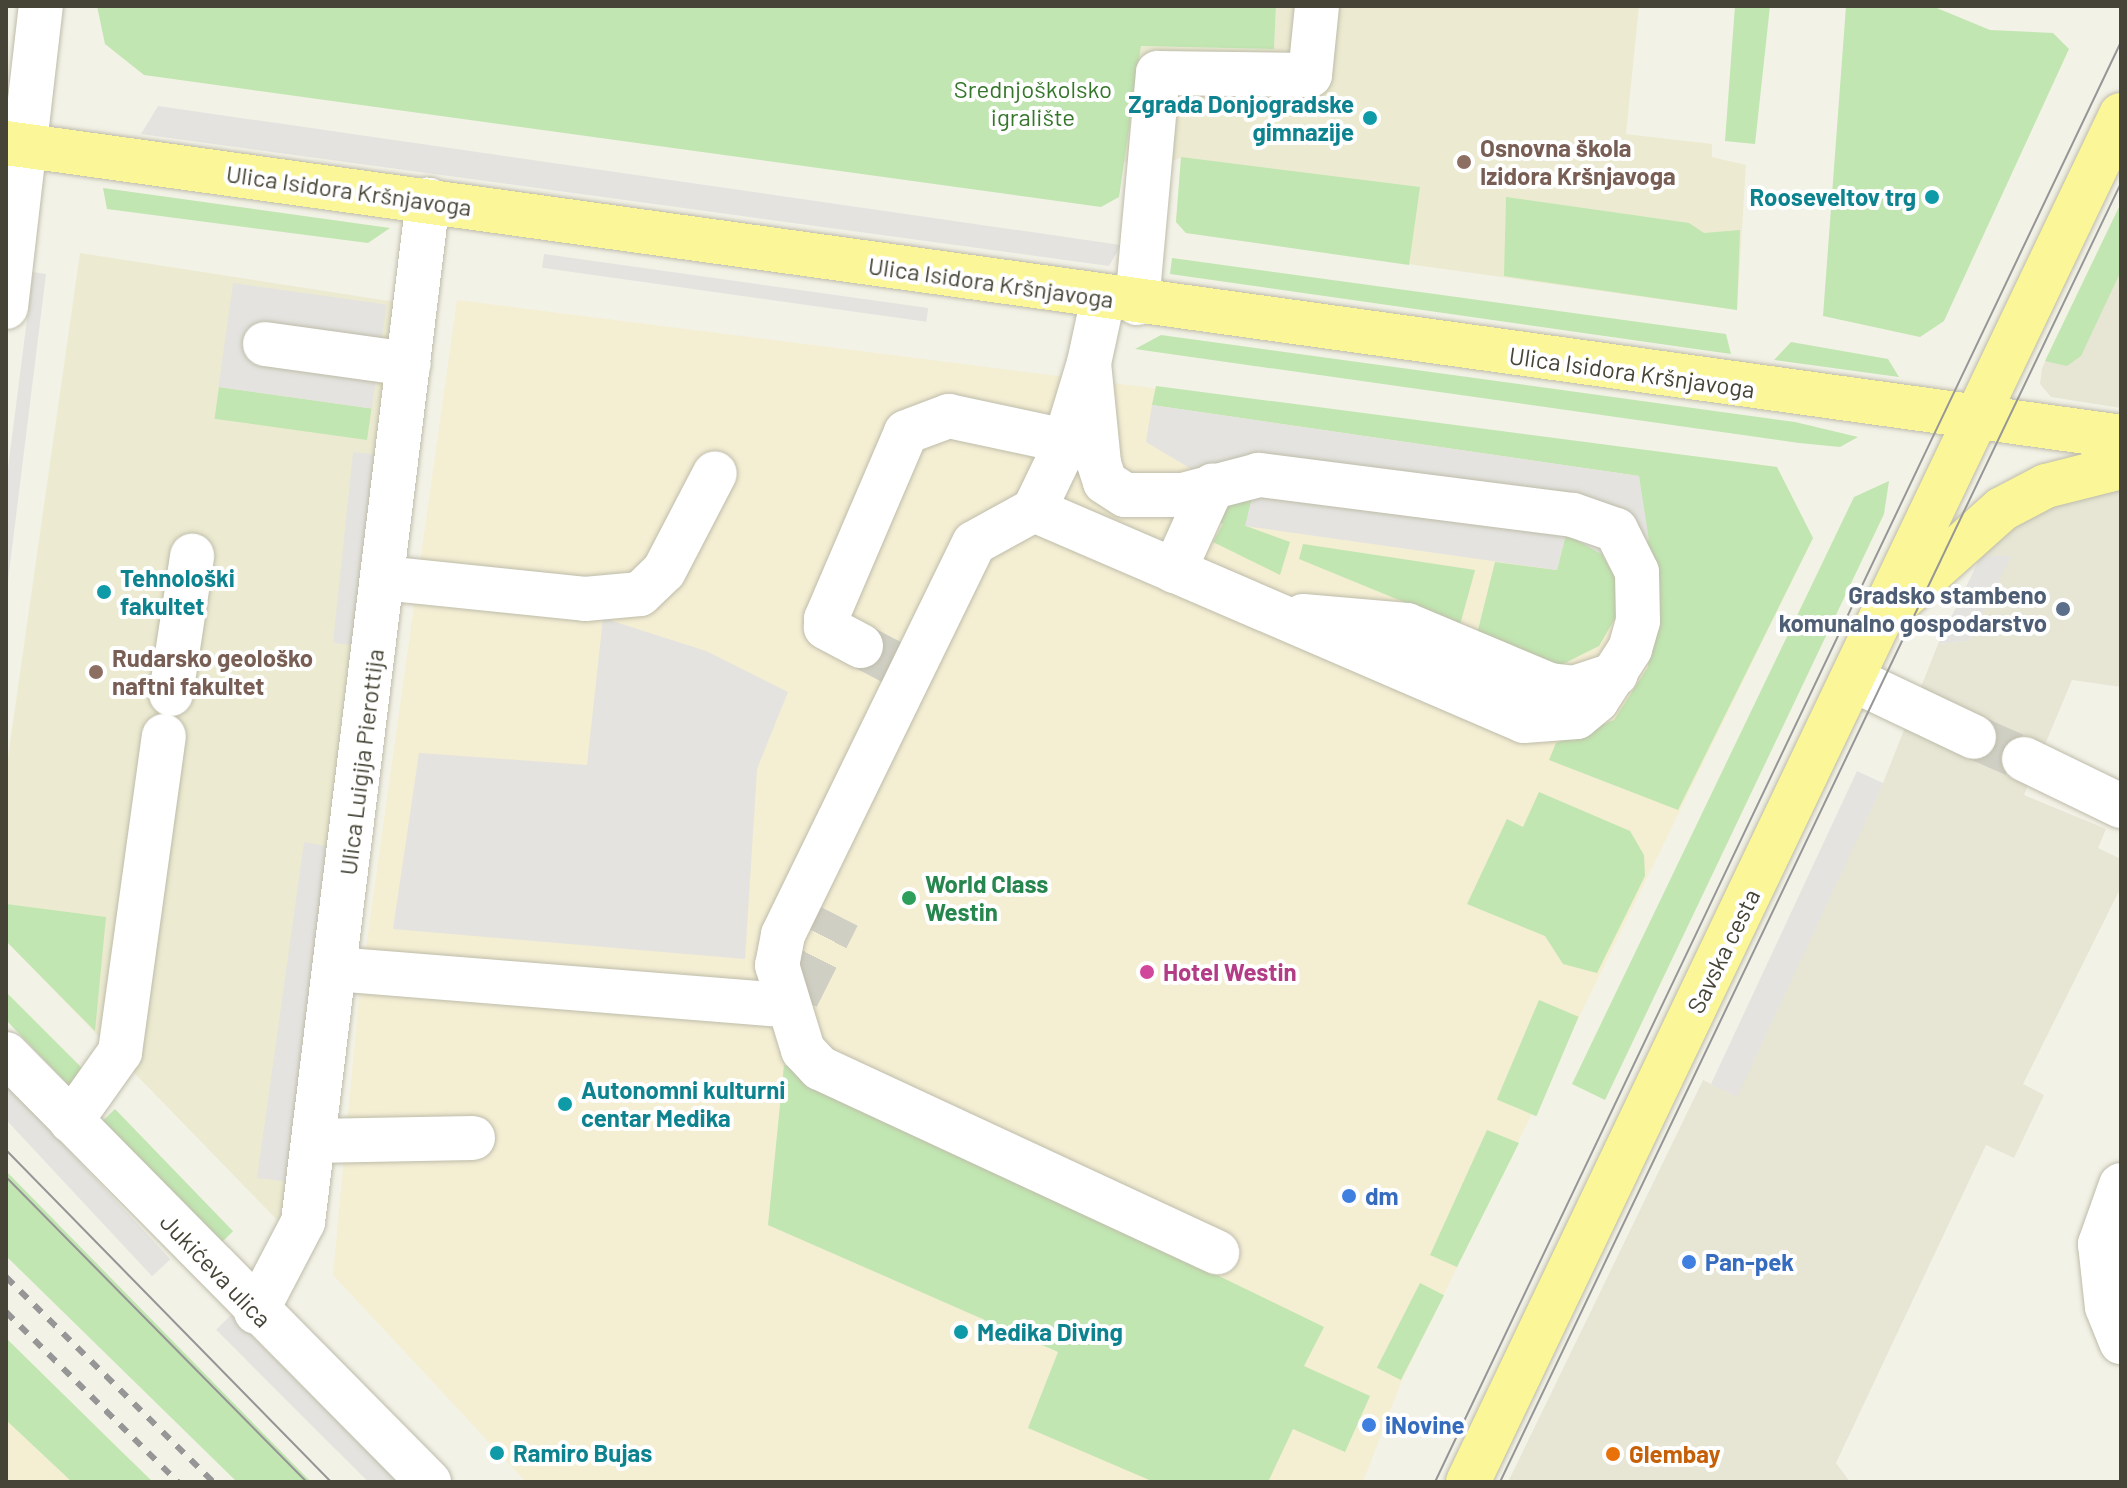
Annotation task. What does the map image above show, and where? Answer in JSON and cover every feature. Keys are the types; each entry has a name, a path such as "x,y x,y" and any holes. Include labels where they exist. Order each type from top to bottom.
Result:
{"main road":[{"path":"1976,419 2121,115"},
{"name":"Ulica Isidora Kršnjavoga","path":"16,145 428,200 1120,301 2121,437"},
{"name":"Savska cesta","path":"1468,1482 1976,419"},
{"path":"1881,617 2002,509 2046,486 2121,467"}],"street":[{"path":"6,307 16,145 41,6"},
{"path":"1217,1252 820,1068 803,1050 777,965 783,935 974,543 1034,510 1066,441 1089,363 1120,301 1158,73 1310,75 1317,6"},
{"name":"Ulica Luigija Pierottija","path":"256,1312 298,1239 335,969 428,200"},
{"path":"265,344 409,364"},
{"path":"1034,510 1276,615 1407,625 1550,685 1574,688 1616,674 1638,621 1637,572 1616,530 1597,520 1259,475 1145,498 1112,490 1099,463 1089,363"},
{"path":"861,646 826,627 826,619 906,432 949,416 1066,441"},
{"path":"383,578 585,599 640,594 664,571 715,473"},
{"path":"1174,571 1213,485"},
{"path":"171,694 192,556"},
{"path":"1852,679 1974,737"},
{"path":"71,1121 120,1052 164,736"},
{"path":"2024,759 2121,806"},
{"path":"335,969 773,1004"},
{"name":"Jukićeva ulica","path":"6,1054 256,1312 429,1482"},
{"path":"313,1141 473,1138"},
{"path":"2121,1185 2100,1244 2107,1307 2121,1342"}],"shaded area":[{"path":"1276,6 1639,6 1626,134 1712,144 1712,157 1746,165 1737,310 1186,233 1176,222 1181,158 1149,167 1123,162 1141,46 1274,49"},
{"path":"158,106 1121,245 1109,266 141,134"},
{"path":"2121,203 2121,408 2051,397 2040,384 2042,368"},
{"path":"80,253 402,303 284,1227 6,941 6,771"},
{"path":"544,254 928,308 926,322 542,268"},
{"path":"33,272 46,274 6,597 6,484"},
{"path":"233,283 386,305 372,409 218,387"},
{"path":"457,300 1777,467 1813,538 1402,1380 1363,1482 526,1482 333,1275 359,998"},
{"path":"1152,405 1639,476 1649,540 1608,558 1566,534 1557,570 1245,526 1253,493 1235,495 1146,442"},
{"path":"353,452 381,455 361,646 333,643"},
{"path":"2121,489 2121,687 2072,680 2024,795 2106,829 2098,848 2121,859 2121,887 2023,1084 2044,1095 2014,1158 1986,1145 1836,1463 1850,1482 1508,1482 1703,1080 1733,1095 1883,783 1938,644 1969,641 2010,556 1981,556 2023,508"},
{"path":"1981,556 2011,556 1969,641 1938,644"},
{"path":"603,618 706,651 788,692 757,769 745,959 393,929 419,753 587,765"},
{"path":"1857,771 1883,783 1737,1097 1711,1085"},
{"path":"304,842 332,847 290,1182 257,1178"},
{"path":"6,1083 170,1259 152,1276 6,1120"},
{"path":"231,1315 398,1482 368,1482 216,1330"},
{"path":"6,1420 72,1482 6,1482"}],"green space":[{"name":"Srednjoškolsko igralište","path":"97,6 1276,6 1274,49 1141,46 1119,197 1101,207 144,75 105,44"},
{"path":"1735,6 1770,6 1755,144 1725,141"},
{"path":"1846,6 1932,6 1990,30 2053,33 2069,49 1944,321 1920,337 1823,316"},
{"path":"1181,157 1420,187 1409,265 1186,233 1176,222"},
{"path":"103,188 390,228 368,243 107,209"},
{"path":"1506,197 1689,223 1704,233 1740,230 1737,310 1504,276"},
{"path":"2121,203 2121,271 2081,356 2067,366 2045,361"},
{"path":"1172,258 1726,334 1731,354 1170,274"},
{"path":"1161,335 1795,422 1858,437 1840,447 1799,443 1135,349"},
{"path":"1791,342 1888,359 1899,377 1774,360"},
{"path":"1156,386 1777,467 1813,538 1678,810 1549,760 1556,743 1614,720 1648,667 1654,597 1639,476 1152,405"},
{"path":"219,387 372,408 367,440 215,419"},
{"path":"1889,481 1884,514 1605,1100 1572,1084 1854,497"},
{"path":"1253,493 1246,526 1290,542 1280,575 1213,542 1223,524 1209,517 1235,495"},
{"path":"1566,534 1597,546 1619,584 1621,608 1599,646 1559,666 1477,634 1495,562 1557,570"},
{"path":"1303,544 1475,570 1460,625 1299,559"},
{"path":"1539,792 1630,831 1644,855 1645,876 1597,973 1563,964 1545,936 1467,904 1507,819 1523,827"},
{"path":"6,904 106,917 95,1031 6,941"},
{"path":"6,992 88,1074 73,1090 6,1020"},
{"path":"1539,1000 1579,1017 1536,1116 1497,1099"},
{"path":"784,1065 1324,1327 1304,1366 1370,1396 1345,1452 1293,1429 1268,1482 1154,1482 1028,1428 1058,1352 768,1225"},
{"path":"115,1109 233,1231 220,1244 102,1122"},
{"path":"1487,1130 1519,1143 1457,1267 1430,1255"},
{"path":"6,1171 311,1482 237,1482 6,1256"},
{"path":"1420,1283 1444,1295 1401,1380 1377,1368"},
{"path":"6,1338 153,1482 72,1482 6,1420"}],"tunnel":[{"path":"861,646 929,682"},
{"path":"1974,737 2024,759"},
{"path":"773,1004 797,997 838,916"}],"tram line":[{"path":"1435,1482 2121,42"},
{"path":"1500,1482 2121,183"},
{"path":"6,1150 331,1482"},
{"path":"6,1177 307,1482"}],"railway":[{"path":"6,1277 213,1482"},
{"path":"6,1312 178,1482"}],"place":[{"name":"Zgrada Donjogradske gimnazije","path":"1370,118"},
{"name":"Osnovna škola Izidora Kršnjavoga","path":"1464,162"},
{"name":"Rooseveltov trg","path":"1932,197"},
{"name":"Tehnološki fakultet","path":"104,592"},
{"name":"Gradsko stambeno komunalno gospodarstvo","path":"2063,609"},
{"name":"Rudarsko geološko naftni fakultet","path":"96,672"},
{"name":"World Class Westin","path":"909,898"},
{"name":"Hotel Westin","path":"1147,972"},
{"name":"Autonomni kulturni centar Medika","path":"565,1104"},
{"name":"dm","path":"1349,1196"},
{"name":"Pan-pek","path":"1689,1262"},
{"name":"Medika Diving","path":"961,1332"},
{"name":"iNovine","path":"1369,1425"},
{"name":"Ramiro Bujas","path":"497,1453"},
{"name":"Glembay","path":"1613,1454"}]}
